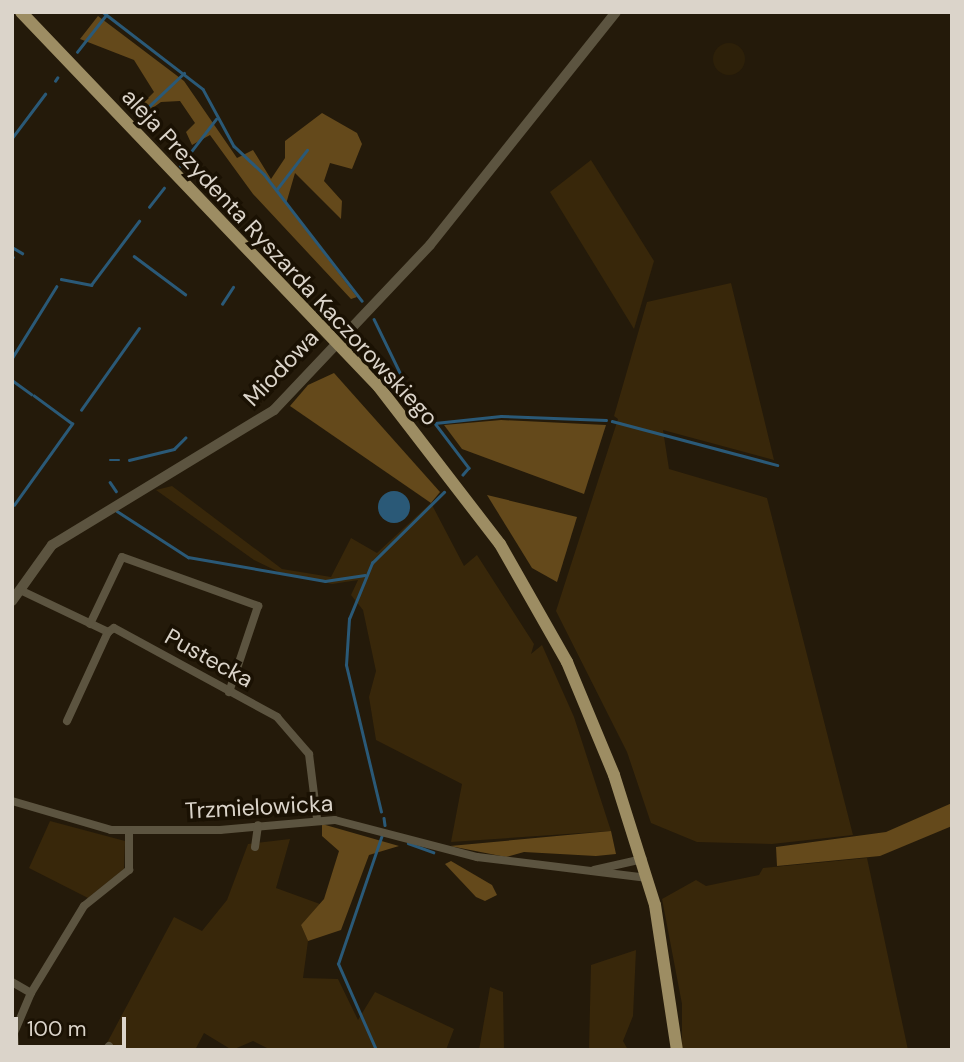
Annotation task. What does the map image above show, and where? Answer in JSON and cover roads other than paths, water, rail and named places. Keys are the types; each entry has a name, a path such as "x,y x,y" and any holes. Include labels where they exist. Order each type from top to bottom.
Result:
{"main road":[{"name":"aleja Prezydenta Ryszarda Kaczorowskiego","path":"21,12 335,342 426,442 535,602 597,731 643,859 668,967 677,1050"}],"street":[{"name":"Miodowa","path":"12,601 52,545 268,415 430,245 616,12"},
{"path":"90,624 122,558 258,606 229,692"},
{"name":"Pustecka","path":"20,590 108,632 114,628 293,729 314,768 317,818"},
{"path":"67,721 108,632"},
{"name":"Trzmielowicka","path":"12,801 83,825 129,831 258,825 317,818 391,831 477,858 648,878"},
{"path":"255,847 258,825"},
{"path":"15,1050 14,1033 31,993 84,906 129,870 129,831"},
{"name":"Trzmielowicka","path":"591,871 643,859"},
{"path":"12,982 31,993"}],"water":[{"path":"394,491 406,495 410,507 406,519 394,523 382,519 378,507 382,495"}],"waterway":[{"path":"103,12 203,89 234,146 264,174 362,301"},
{"path":"77,52 106,15"},
{"path":"144,111 184,73"},
{"path":"12,138 45,94"},
{"path":"180,166 216,119"},
{"path":"277,189 307,150"},
{"path":"149,207 164,188"},
{"path":"61,279 91,285 139,221"},
{"path":"12,247 22,253"},
{"path":"134,256 185,294"},
{"path":"12,358 56,287"},
{"path":"222,304 233,287"},
{"path":"374,319 406,385 469,468 463,475"},
{"path":"81,410 139,328"},
{"path":"12,380 31,394"},
{"path":"14,505 72,424 34,396"},
{"path":"435,423 501,416 606,420"},
{"path":"612,421 777,465"},
{"path":"129,460 174,449 185,438"},
{"path":"110,460 119,460"},
{"path":"110,482 116,491"},
{"path":"381,812 346,665 349,619 372,563 444,492"},
{"path":"117,511 188,557 325,581 365,575"},
{"path":"384,818 385,825"},
{"path":"376,1050 338,964 382,835"},
{"path":"408,843 433,852"}]}
